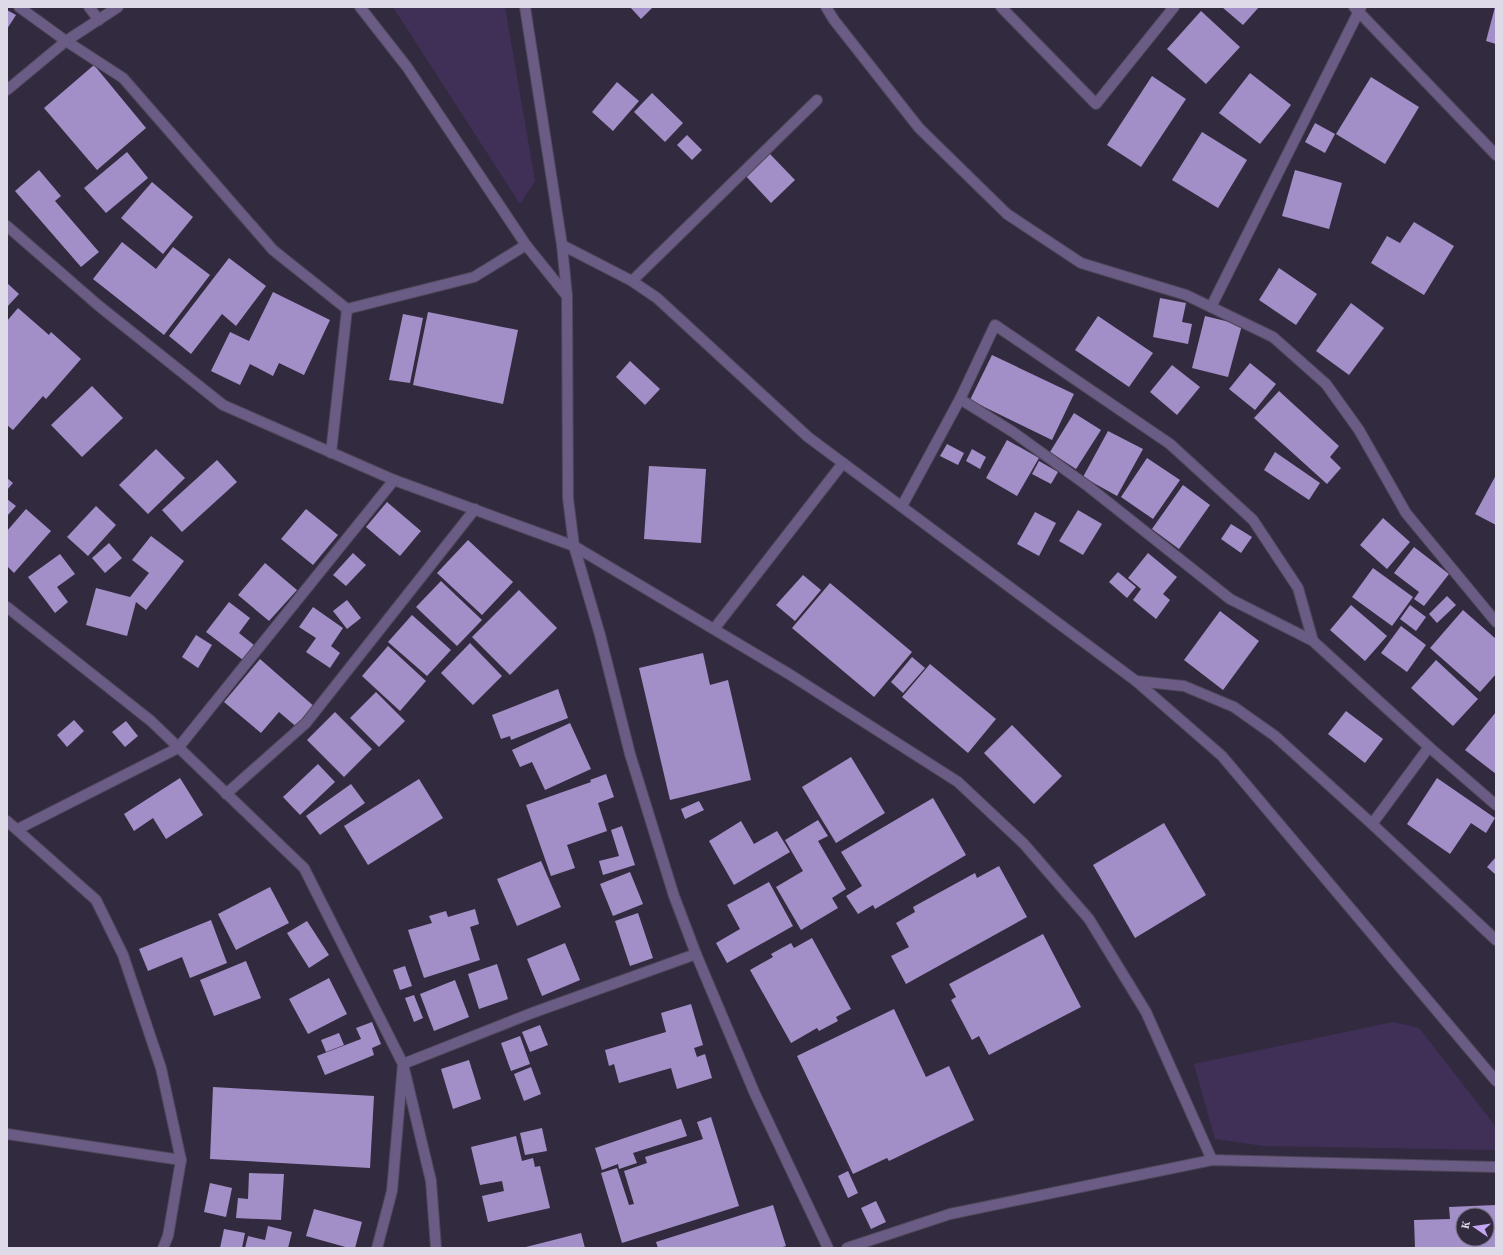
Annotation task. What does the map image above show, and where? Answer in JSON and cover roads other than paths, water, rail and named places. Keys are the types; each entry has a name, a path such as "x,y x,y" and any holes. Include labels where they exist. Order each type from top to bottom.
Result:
{"street":[{"path":"18,7 66,41 123,78 273,250 347,309"},
{"path":"88,7 99,20"},
{"path":"7,90 66,41 118,7"},
{"path":"360,7 407,68 526,245 567,296"},
{"path":"525,7 562,245 567,296 568,498 574,546 600,635 630,754 674,896 696,954 755,1094 828,1248"},
{"path":"826,7 834,20 919,128 1006,214 1081,263 1186,295 1273,336 1326,384 1359,430 1406,513 1496,622"},
{"path":"1001,7 1096,104 1174,7"},
{"path":"1211,307 1358,9 1496,155"},
{"path":"632,281 817,100"},
{"path":"7,226 99,306 223,406 394,480 574,546 789,674 958,782 1024,844 1089,919 1146,1012 1212,1160"},
{"path":"347,309 474,277 526,245"},
{"path":"562,245 632,281 657,298 808,437 1136,680 1222,756 1496,1081"},
{"path":"331,453 347,309"},
{"path":"902,506 960,399 995,325 1170,444 1253,520 1298,588 1313,641"},
{"path":"960,399 1013,432 1089,487 1230,599 1313,641 1429,747 1496,805"},
{"path":"714,629 843,463"},
{"path":"18,829 178,748 394,480"},
{"path":"226,794 306,723 475,510"},
{"path":"7,607 151,721 304,868 403,1064 431,1181 436,1248"},
{"path":"1136,680 1184,686 1234,707 1275,736 1496,940"},
{"path":"1372,824 1429,747"},
{"path":"7,821 18,829 96,900 123,955 161,1068 181,1160 168,1236 163,1248"},
{"path":"403,1064 532,1013 696,954"},
{"path":"377,1248 392,1191 403,1064"},
{"path":"7,1134 181,1160"},
{"path":"847,1248 950,1214 1212,1160 1496,1167"}]}
